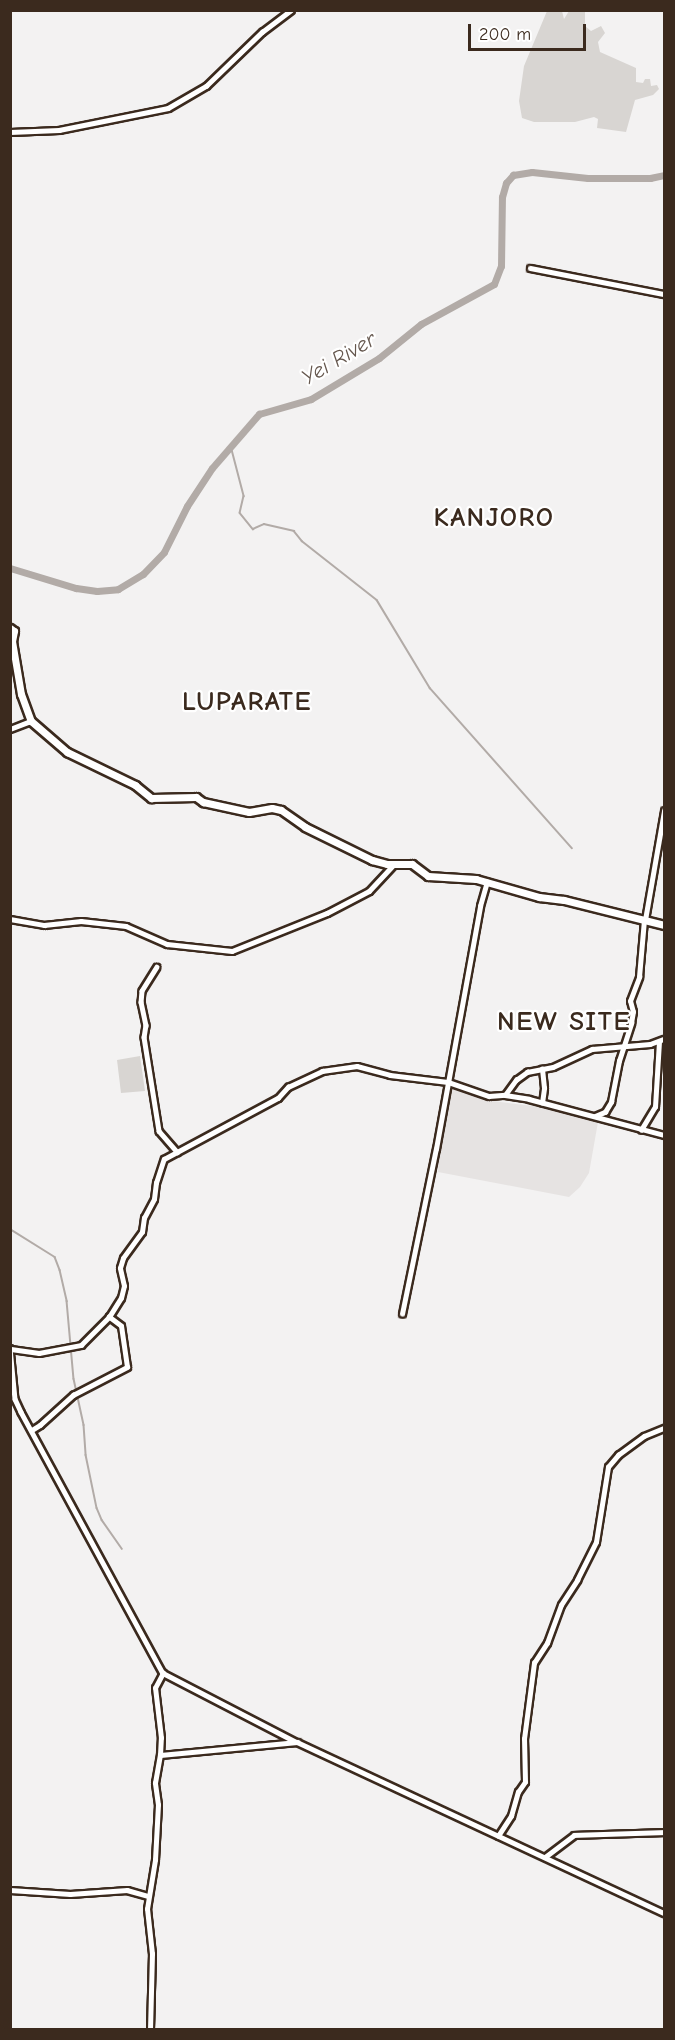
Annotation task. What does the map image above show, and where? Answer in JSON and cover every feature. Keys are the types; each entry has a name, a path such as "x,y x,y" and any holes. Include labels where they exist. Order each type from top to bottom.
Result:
{"street":[{"path":"10,132 59,130 168,108 206,86 262,32 291,10"},
{"path":"530,268 664,294"},
{"path":"10,628 14,631 12,641 14,673 31,721 67,752 135,785 151,798 196,797 203,802 249,812 272,808 281,810 305,827 372,860 393,865 412,864 428,876 487,882 539,897 564,900 664,925"},
{"path":"10,729 31,721"},
{"path":"595,1116 605,1112 611,1102 633,1015 630,1001 642,960 645,920 664,811"},
{"path":"10,919 44,925 81,921 126,926 167,944 232,951 327,913 369,891 393,865"},
{"path":"402,1314 480,906 487,882"},
{"path":"157,967 142,991 141,1002 146,1025 144,1037 159,1131 177,1152"},
{"path":"505,1095 520,1075 542,1069 592,1049 662,1040 655,1107 642,1130"},
{"path":"664,1136 542,1103 505,1095 489,1096 448,1082 390,1075 357,1066 322,1071 288,1087 278,1098 164,1159 156,1183 154,1199 144,1218 142,1232 123,1258 120,1268 124,1286 121,1298 109,1317 81,1345 39,1353 11,1349 15,1399 163,1673 297,1742 664,1912"},
{"path":"542,1069 544,1088 542,1103"},
{"path":"32,1430 73,1395 127,1367 121,1326 109,1317"},
{"path":"498,1836 512,1816 518,1792 525,1782 524,1739 534,1663 547,1643 561,1605 577,1581 596,1542 608,1467 618,1455 644,1436 664,1428"},
{"path":"150,2030 152,1954 147,1909 157,1843 158,1805 155,1782 161,1738 155,1688 163,1673"},
{"path":"160,1755 297,1742"},
{"path":"545,1857 574,1835 664,1832"},
{"path":"10,1890 70,1894 128,1890 148,1896"}],"shaded area":[{"path":"547,11 562,11 564,19 569,11 585,11 585,26 591,31 601,26 605,33 598,42 600,52 636,68 636,82 643,83 645,79 650,79 651,86 657,85 659,89 653,95 635,100 626,132 597,128 598,119 594,117 575,122 534,122 522,118 519,101 524,66"},
{"path":"140,1056 145,1091 121,1093 117,1060"},
{"path":"450,1087 485,1100 549,1108 598,1122 589,1173 580,1187 569,1197 438,1172 443,1117"}],"waterway":[{"name":"Yei River","path":"10,568 76,588 97,591 118,589 143,574 164,552 187,506 212,468 259,414 311,399 379,358 421,324 494,284 501,266 502,197 506,183 513,175 532,172 588,178 650,178 664,175"},
{"path":"231,446 244,496 240,513 253,529 264,524 294,531 302,541 377,600 430,688 572,848"},
{"path":"10,1229 55,1257 60,1270 67,1301 74,1379 97,1508 102,1520 122,1549"}],"district":[{"name":"KANJORO","path":"494,518"},
{"name":"LUPARATE","path":"247,702"},
{"name":"NEW SITE","path":"564,1022"}]}
